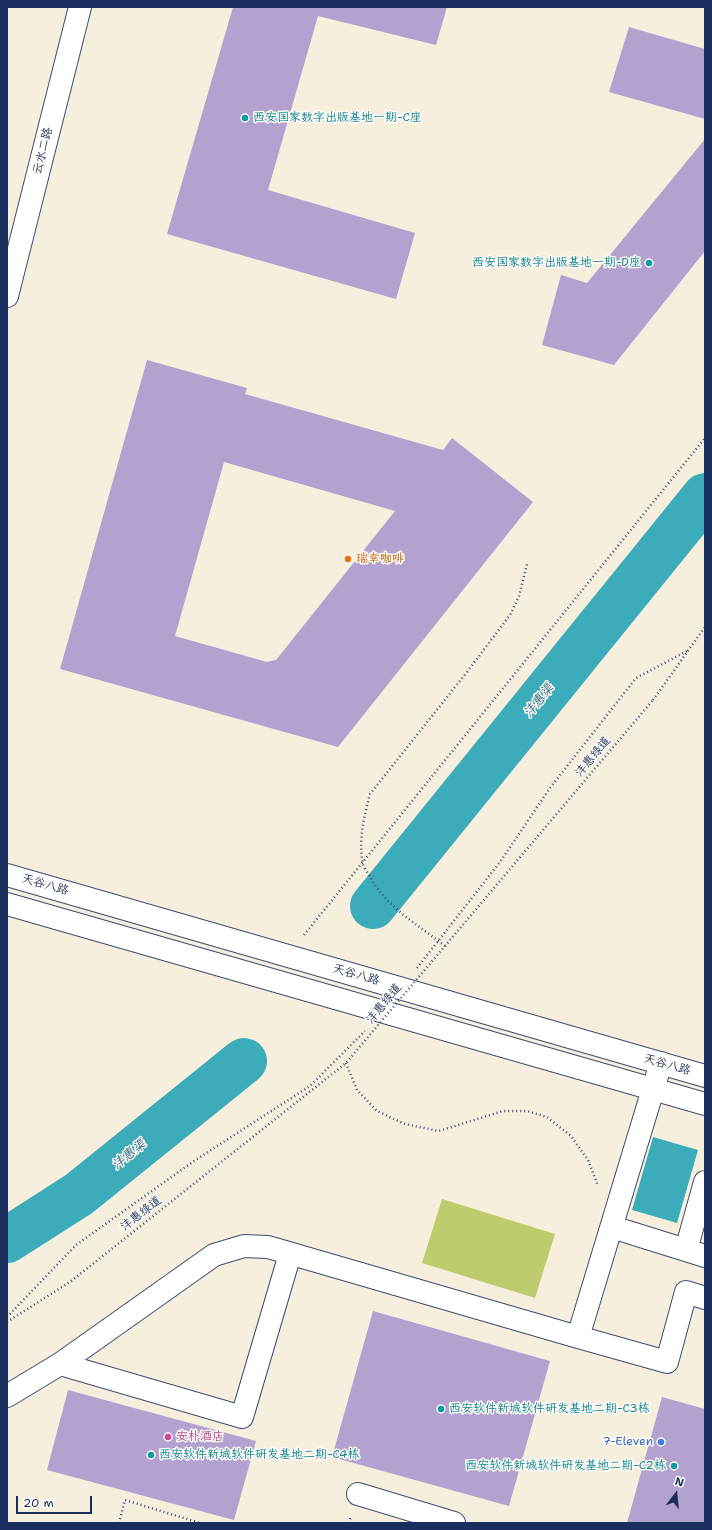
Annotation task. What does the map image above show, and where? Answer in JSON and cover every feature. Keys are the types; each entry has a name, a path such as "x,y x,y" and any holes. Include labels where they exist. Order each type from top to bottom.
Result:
{"street":[{"name":"云水二路","path":"7,296 80,7"},
{"name":"天谷八路","path":"7,875 705,1076"},
{"path":"7,904 382,1015 705,1104"},
{"path":"578,1337 654,1090 660,1063"},
{"path":"612,1227 695,1252 705,1182"},
{"path":"7,1396 60,1364 214,1255 244,1246 268,1248 290,1254 667,1362 686,1292 705,1298"},
{"path":"60,1364 242,1417 290,1254"},
{"path":"358,1494 454,1523"}],"path":[{"path":"287,955 705,438"},
{"path":"445,946 396,908 375,888 363,866 363,818 370,794 467,672 510,615 519,596 527,564"},
{"name":"沣惠绿道","path":"7,1322 70,1282 346,1063 653,700 705,627"},
{"path":"401,988 500,862 550,788 636,678 689,650"},
{"path":"7,1317 76,1245 194,1161 310,1086 368,1028"},
{"path":"346,1063 358,1090 377,1111 405,1124 438,1131 503,1111 527,1112 547,1117 571,1136 584,1154 588,1160 603,1198 619,1202"},
{"path":"119,1523 126,1500 200,1523"}],"green space":[{"path":"442,1199 555,1234 535,1298 422,1263"}],"water":[{"path":"653,1137 698,1150 677,1223 632,1210"}],"building":[{"name":"西安国家数字出版基地一期-C座","path":"233,7 447,7 436,45 318,16 268,190 415,233 396,299 167,234"},
{"path":"629,27 705,49 705,119 609,92"},
{"name":"西安国家数字出版基地一期-D座","path":"705,139 705,251 614,365 542,345 561,275 587,283"},
{"path":"147,360 247,388 245,394 443,450 452,438 533,502 338,747 60,669","holes":["224,462 395,511 276,660 267,662 175,636"]},
{"name":"西安软件新城软件研发基地二期-C3栋","path":"373,1311 550,1361 509,1506 332,1457"},
{"name":"西安软件新城软件研发基地二期-C4栋","path":"68,1390 256,1441 234,1520 47,1470"},
{"name":"西安软件新城软件研发基地二期-C2栋","path":"662,1397 705,1409 705,1523 627,1523"}],"waterway":[{"name":"沣惠渠","path":"373,906 705,496"},
{"name":"沣惠渠","path":"7,1240 79,1194 244,1061"}],"place":[{"name":"西安国家数字出版基地一期-C座","path":"245,118"},
{"name":"西安国家数字出版基地一期-D座","path":"649,263"},
{"name":"瑞幸咖啡","path":"348,559"},
{"name":"西安软件新城软件研发基地二期-C3栋","path":"441,1409"},
{"name":"安朴酒店","path":"168,1437"},
{"name":"7-Eleven","path":"661,1442"},
{"name":"西安软件新城软件研发基地二期-C4栋","path":"151,1455"},
{"name":"西安软件新城软件研发基地二期-C2栋","path":"674,1466"}]}
